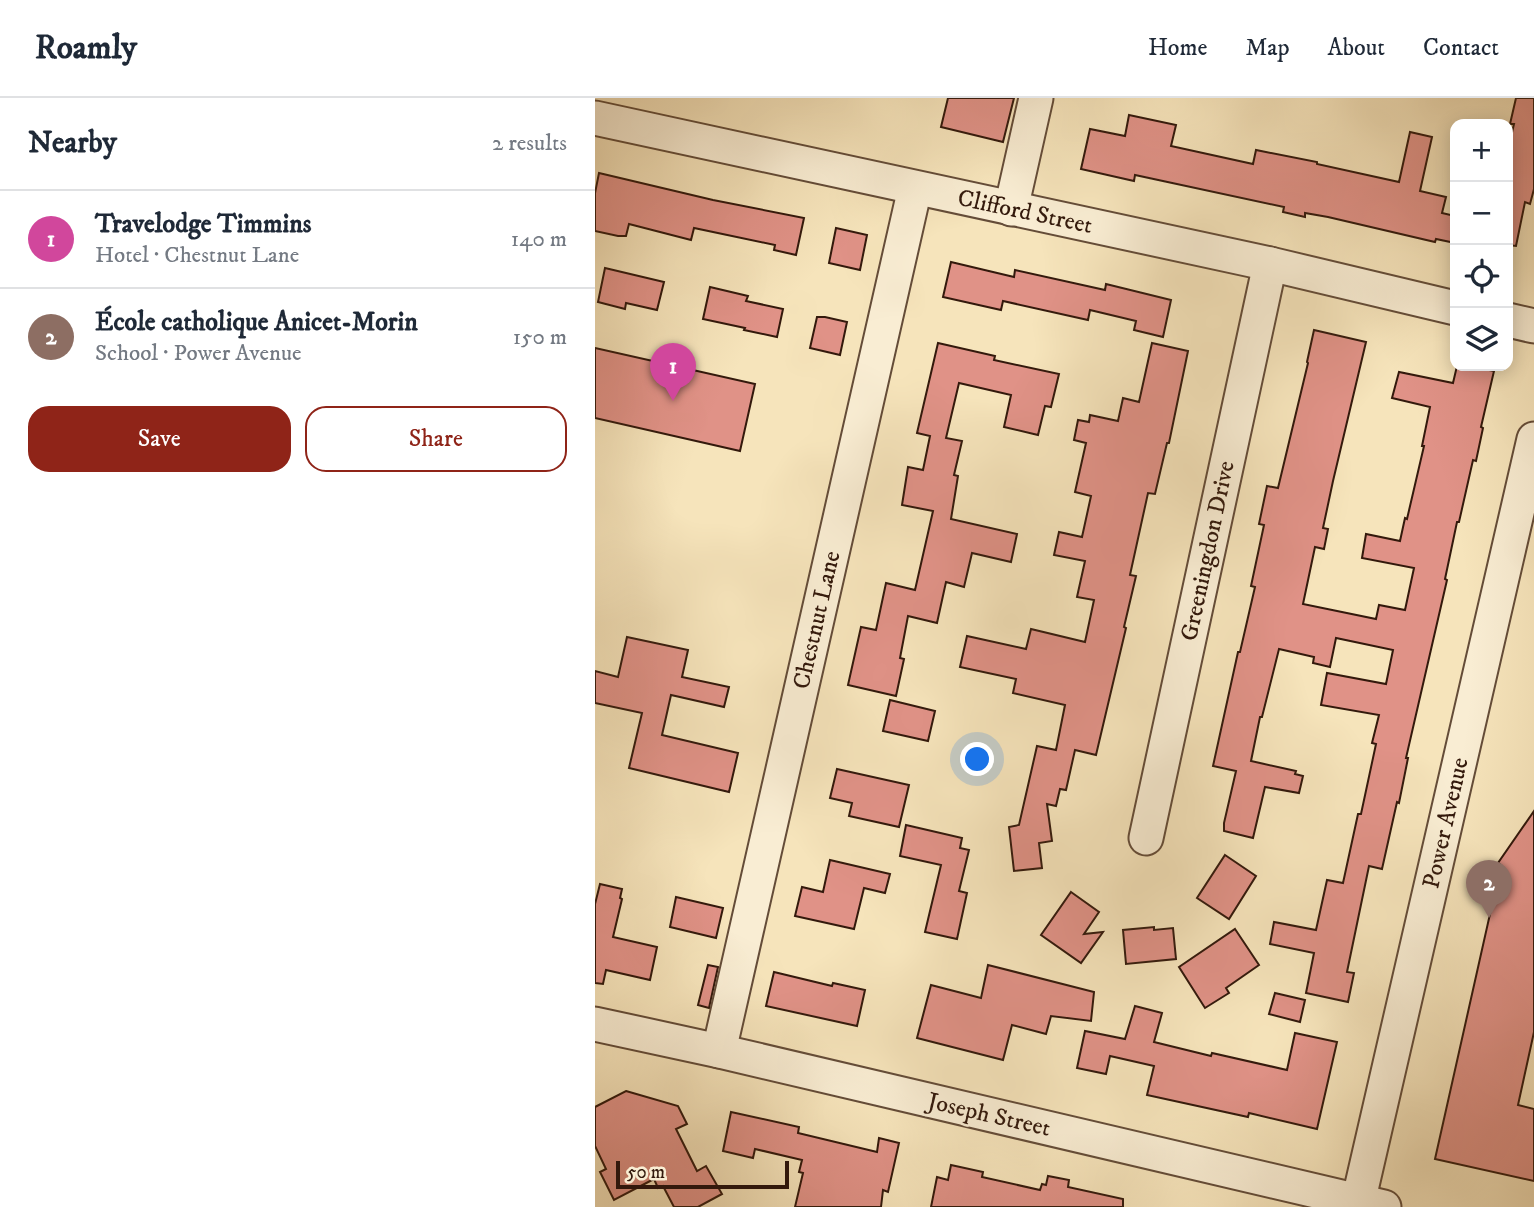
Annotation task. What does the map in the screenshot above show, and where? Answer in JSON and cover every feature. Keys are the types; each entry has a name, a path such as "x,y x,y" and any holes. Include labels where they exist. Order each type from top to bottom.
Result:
{"street":[{"path":"1011,209 1036,98"},
{"name":"Clifford Street","path":"595,118 1270,264 1450,307"},
{"name":"Chestnut Lane","path":"719,1051 915,188"},
{"name":"Greeningdon Drive","path":"1146,838 1270,264"},
{"path":"1513,321 1534,326"},
{"name":"Power Avenue","path":"1367,1205 1534,439"},
{"name":"Joseph Street","path":"595,1024 1367,1205"}],"building":[{"path":"948,98 1014,98 1003,142 941,127"},
{"path":"1516,98 1534,98 1534,189 1530,204 1525,202 1516,246 1513,246 1514,124 1511,119"},
{"path":"1129,115 1176,125 1171,146 1253,164 1256,150 1399,182 1410,132 1432,137 1420,191 1446,197 1442,213 1450,215 1450,242 1436,239 1435,242 1305,213 1305,217 1283,212 1284,207 1135,175 1134,181 1081,169 1090,129 1125,136"},
{"path":"599,173 804,218 796,255 774,250 775,245 694,228 691,240 629,224 626,236 595,231 595,193"},
{"path":"836,228 867,235 860,270 829,263"},
{"path":"951,262 1014,277 1015,270 1105,290 1106,284 1171,300 1163,337 1134,330 1136,321 1090,310 1088,320 1003,301 1001,310 943,297"},
{"path":"605,268 664,282 657,310 626,303 625,309 598,302"},
{"path":"710,287 748,296 746,301 783,309 777,337 703,319"},
{"path":"817,317 847,322 840,355 810,348"},
{"path":"1314,330 1366,342 1323,528 1328,529 1324,549 1315,547 1303,604 1376,619 1379,605 1405,610 1414,568 1362,558 1366,534 1400,541 1424,446 1430,407 1392,398 1399,372 1453,383 1456,371 1494,371 1476,461 1473,460 1457,522 1445,579 1447,580 1406,758 1399,803 1397,802 1382,869 1369,866 1347,972 1354,973 1348,1002 1306,993 1314,953 1270,944 1274,922 1316,930 1327,880 1343,883 1376,744 1372,743 1379,715 1321,705 1327,673 1386,684 1393,650 1336,638 1330,667 1313,663 1314,657 1279,649 1251,761 1296,771 1295,774 1303,776 1299,793 1265,787 1253,838 1224,831 1236,771 1213,766 1255,587 1251,586 1264,525 1259,524 1267,486 1278,488"},
{"path":"938,343 995,356 994,360 1059,374 1051,407 1045,406 1038,435 1004,427 1011,395 959,383 946,438 962,441 954,475 958,476 951,519 1017,534 1011,562 972,553 964,587 946,582 937,623 908,616 900,658 904,659 896,696 848,685 861,627 876,630 886,583 915,590 933,511 902,505 908,467 923,470 930,436 917,433"},
{"path":"1152,343 1188,351 1169,443 1155,494 1148,493 1130,575 1136,576 1124,627 1126,628 1096,755 1075,750 1066,790 1060,789 1056,806 1047,804 1052,841 1039,843 1042,868 1014,871 1009,827 1019,825 1037,746 1056,750 1065,705 1013,693 1016,679 960,667 967,636 1026,649 1031,629 1085,642 1094,600 1077,597 1085,561 1054,555 1059,532 1082,537 1091,496 1075,492 1086,443 1074,440 1078,420 1089,422 1090,415 1118,421 1123,398 1139,402"},
{"path":"595,348 755,384 740,451 595,418"},
{"path":"627,637 688,650 682,677 729,687 724,707 671,695 662,735 738,753 729,792 629,768 642,713 595,703 595,671 618,677"},
{"path":"890,700 935,711 928,741 883,731"},
{"path":"837,769 909,785 899,827 849,816 852,803 830,798"},
{"path":"1534,811 1534,1032 1518,1105 1534,1109 1534,1181 1435,1159 1501,865 1498,863"},
{"path":"906,825 962,838 960,848 969,850 959,891 967,893 957,939 925,932 941,865 900,856"},
{"path":"1225,855 1256,876 1229,919 1197,898"},
{"path":"830,860 890,874 885,893 864,888 854,929 795,916 802,887 823,892"},
{"path":"600,884 622,889 613,937 657,947 650,980 606,970 603,984 595,983 595,904"},
{"path":"1071,892 1099,912 1084,934 1103,932 1081,963 1041,935"},
{"path":"676,897 723,908 716,938 670,927"},
{"path":"1154,927 1154,930 1173,928 1176,959 1126,964 1123,930"},
{"path":"1235,929 1259,965 1226,988 1229,993 1205,1008 1179,967"},
{"path":"708,965 718,967 709,1008 698,1005"},
{"path":"988,965 1094,992 1091,1021 1051,1016 1046,1034 1012,1025 1003,1060 917,1038 931,985 981,998"},
{"path":"774,972 832,986 833,983 865,990 857,1026 766,1006"},
{"path":"1275,993 1305,1000 1300,1022 1269,1014"},
{"path":"1135,1006 1162,1013 1154,1042 1287,1070 1295,1033 1337,1042 1317,1129 1249,1113 1248,1117 1147,1095 1154,1066 1110,1056 1106,1074 1077,1068 1085,1031 1125,1039"},
{"path":"626,1091 678,1106 687,1124 676,1129 697,1171 706,1166 722,1194 698,1207 674,1207 663,1186 658,1188 654,1179 614,1200 600,1172 606,1169 595,1146 595,1107"},
{"path":"731,1112 799,1127 798,1133 877,1152 879,1138 899,1143 888,1192 883,1190 881,1207 795,1207 803,1173 799,1172 802,1160 755,1149 753,1158 723,1151"},
{"path":"951,1165 983,1172 982,1177 1040,1190 1042,1184 1046,1185 1048,1176 1069,1180 1068,1187 1123,1199 1123,1207 931,1207 937,1177 948,1180"}],"place":[{"name":"Travelodge Timmins","path":"673,401"},
{"name":"École catholique Anicet-Morin","path":"1489,918"}]}
